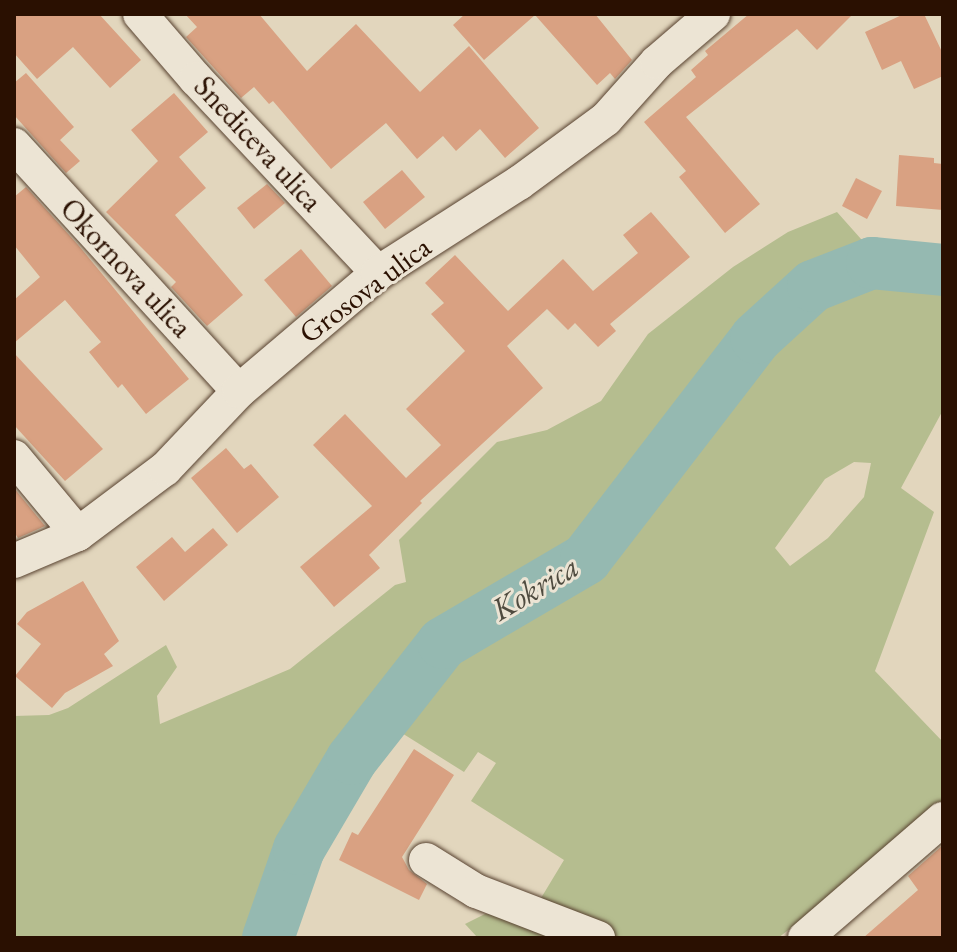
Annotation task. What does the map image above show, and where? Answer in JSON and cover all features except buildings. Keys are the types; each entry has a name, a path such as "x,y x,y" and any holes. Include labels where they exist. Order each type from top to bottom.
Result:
{"street":[{"name":"Snediceva ulica","path":"140,14 196,79 378,273"},
{"name":"Grosova ulica","path":"14,561 78,534 165,469 239,391 378,273 519,183 606,119 657,62 713,14"},
{"name":"Okornova ulica","path":"14,145 239,391"},
{"path":"14,457 78,534"},
{"path":"805,938 943,819"},
{"path":"426,860 476,891 598,938"}],"green space":[{"path":"837,212 869,248 838,262 782,299 745,336 709,391 649,460 577,553 550,576 494,599 439,629 390,683 299,817 255,938 14,938 14,716 49,715 68,708 166,645 177,667 157,696 160,724 290,669 395,585 406,582 399,540 497,442 547,430 601,401 648,334 733,267 788,232"},
{"path":"901,280 943,290 943,410 901,488 934,512 875,671 943,742 943,801 853,880 778,938 622,938 535,908 564,860 471,801 496,763 478,752 464,772 397,730 471,641 560,588 616,539 741,374 819,297 852,281","holes":["854,462 871,463 864,497 828,538 790,566 775,548 825,479"]},
{"path":"485,914 510,914 576,938 478,938 465,924"}],"waterway":[{"name":"Kokrica","path":"268,938 299,849 352,759 443,643 586,559 756,338 813,286 872,263 943,270"}]}
